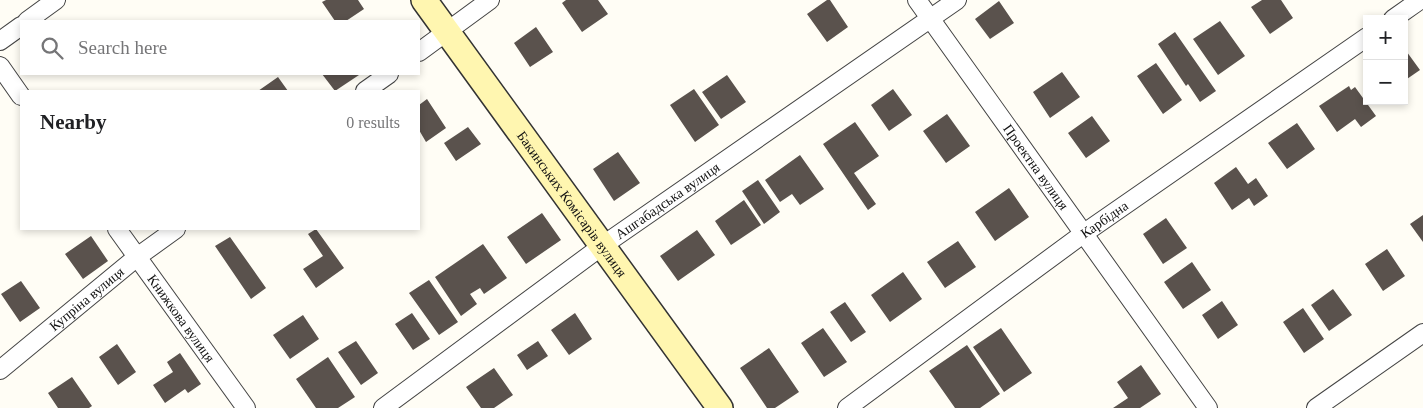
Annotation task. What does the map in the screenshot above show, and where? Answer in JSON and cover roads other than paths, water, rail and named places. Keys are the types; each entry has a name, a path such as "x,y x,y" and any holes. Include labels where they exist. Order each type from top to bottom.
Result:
{"street":[{"path":"28,20 56,0"},
{"name":"Бакинських Комісарів вулиця","path":"424,0 720,408"},
{"path":"420,51 490,0"},
{"name":"Проектна вулиця","path":"917,0 1208,408"},
{"name":"Ашгабадська вулиця","path":"383,408 602,246 958,0"},
{"path":"1399,15 1420,0"},
{"path":"0,41 20,27"},
{"name":"Карбідна","path":"847,408 1083,234 1363,40"},
{"path":"0,66 20,95"},
{"path":"366,90 388,75"},
{"name":"Книжкова вулиця","path":"118,230 246,408"},
{"name":"Купріна вулиця","path":"0,370 137,257 175,230"},
{"path":"1316,408 1423,332"}]}
